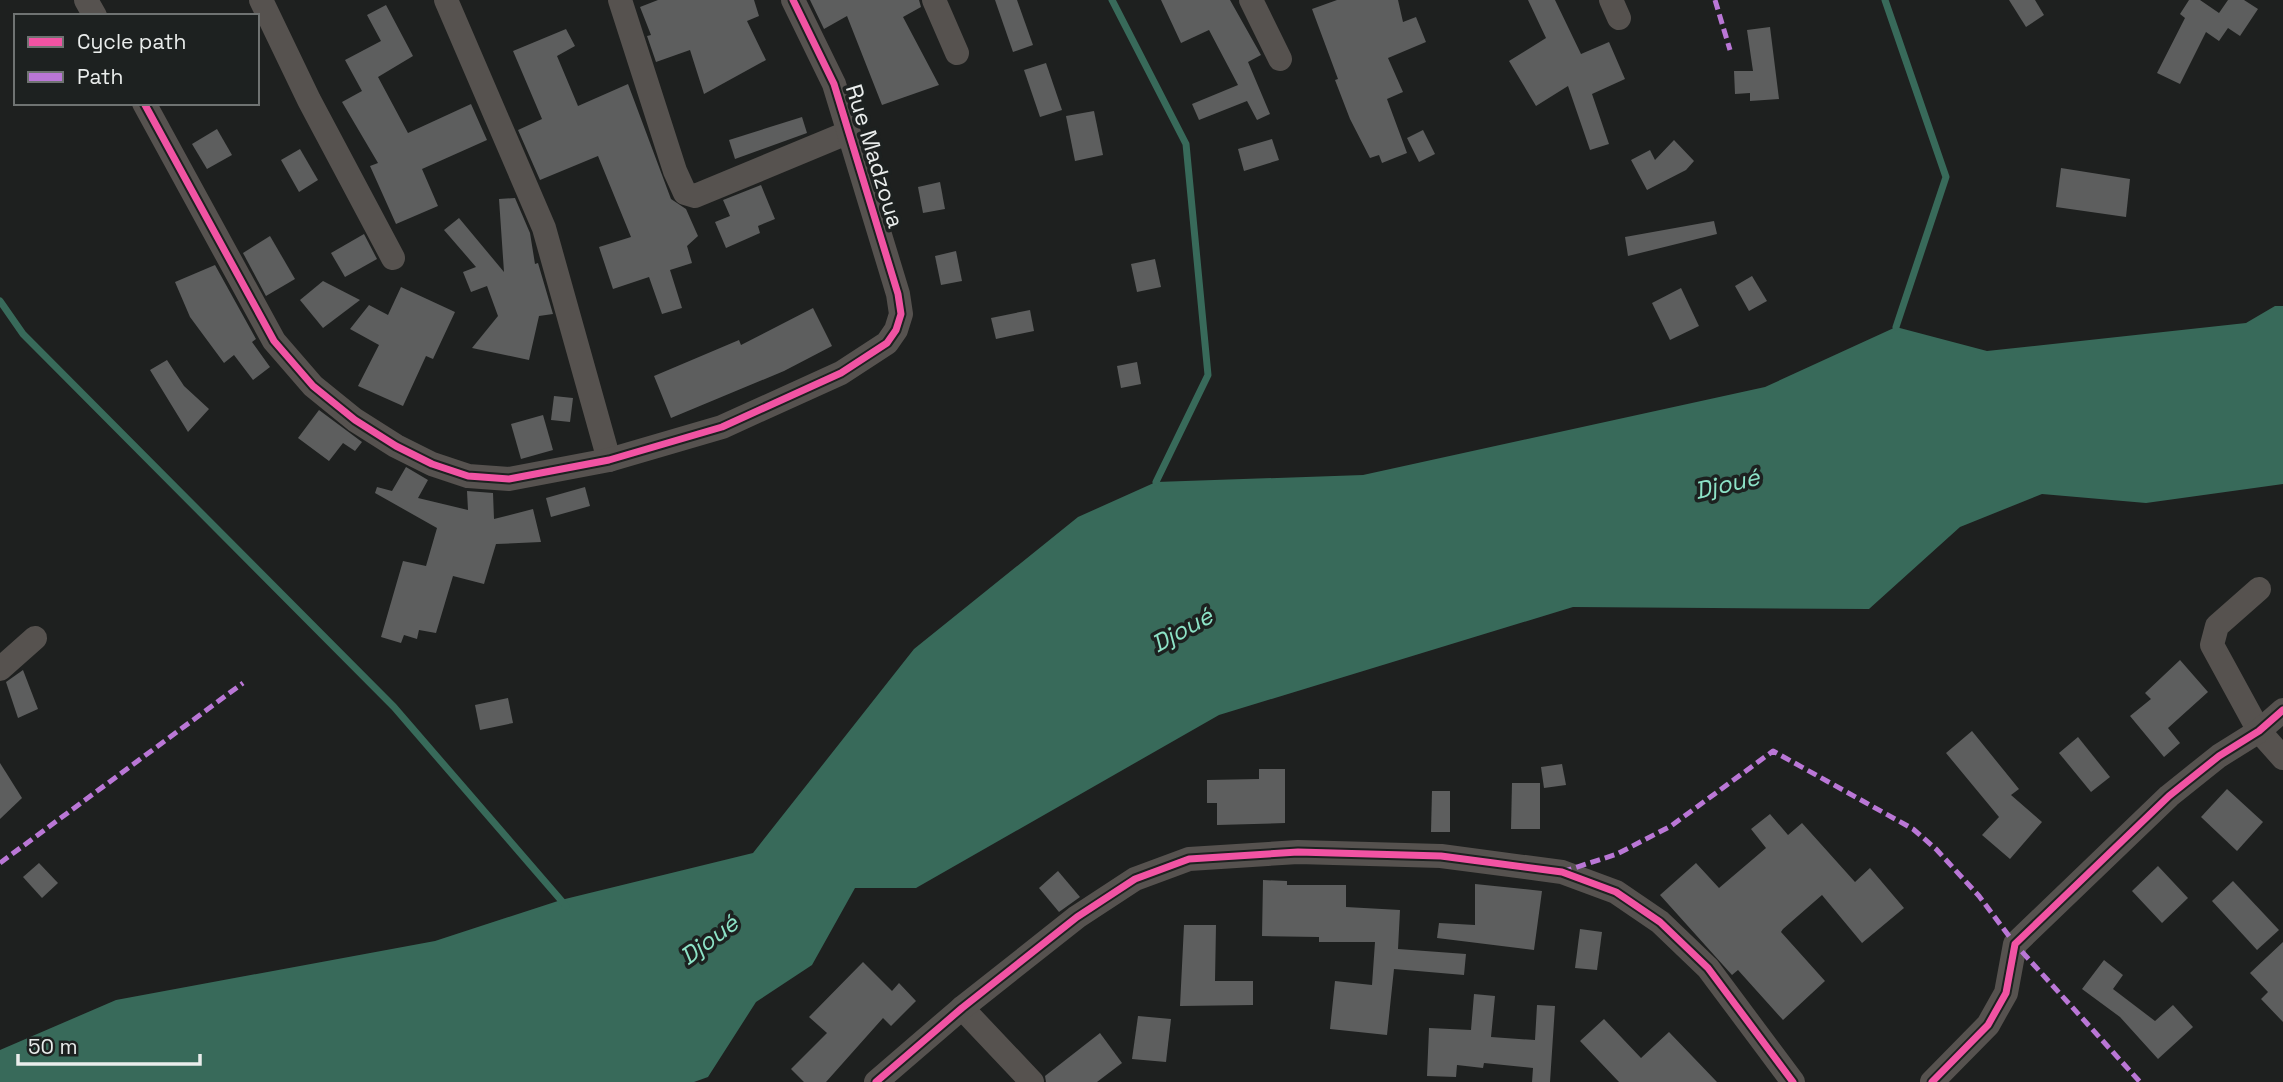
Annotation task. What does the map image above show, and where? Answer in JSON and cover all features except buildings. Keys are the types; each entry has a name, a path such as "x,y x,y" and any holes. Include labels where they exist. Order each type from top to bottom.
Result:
{"street":[{"path":"261,0 309,100 393,258"},
{"path":"145,105 274,341 313,386 355,420 432,464 468,475 509,479 609,460 544,228 446,0"},
{"name":"Rue Madzoua","path":"609,460 722,427 829,379 887,343 896,330 901,314 898,294 834,84 793,0"},
{"path":"934,0 957,53"},
{"path":"1251,0 1280,59"},
{"path":"628,3 675,171 685,193 695,196 847,133"},
{"path":"2259,589 2217,626 2212,645 2259,731 2283,758"},
{"path":"0,668 35,638"},
{"path":"1932,1082 1988,1025 2006,993 2015,944 2169,796 2219,755 2259,731 2283,710"},
{"path":"876,1082 962,1008 1077,917 1135,879 1189,859 1298,852 1441,856 1562,872 1616,892 1660,922 1708,968 1793,1082"},
{"path":"962,1008 1032,1082"}],"water":[{"name":"Djoué","path":"2275,306 2283,306 2283,484 2146,503 2042,494 1960,527 1869,609 1573,607 1219,715 916,888 855,888 812,965 756,1002 708,1077 694,1082 0,1082 0,1050 116,1000 435,941 561,900 753,853 914,649 1078,517 1156,482 1363,475 1765,387 1896,327 1987,351 2246,323"}],"waterway":[{"path":"1112,0 1186,144 1208,375 1156,482"},
{"path":"1885,0 1946,177 1896,327"},
{"path":"0,301 23,334 394,707 566,906"}],"marked path":[{"path":"1715,0 1730,50"},
{"path":"0,863 243,683"},
{"path":"1562,872 1617,854 1671,826 1773,751 1913,829 1936,849 1979,896 2015,944 2140,1082"}],"cycle path":[{"path":"145,105 274,341 313,386 355,420 396,446 432,464 468,476 509,479 609,460 722,427 841,373 887,343 896,330 901,314 898,294 834,84 793,0"},
{"path":"1932,1082 1988,1025 2006,993 2015,944 2169,796 2219,756 2259,731 2283,710"},
{"path":"876,1082 962,1008 1077,917 1135,879 1189,859 1298,852 1441,856 1562,872 1616,892 1660,922 1708,968 1793,1082"}]}
